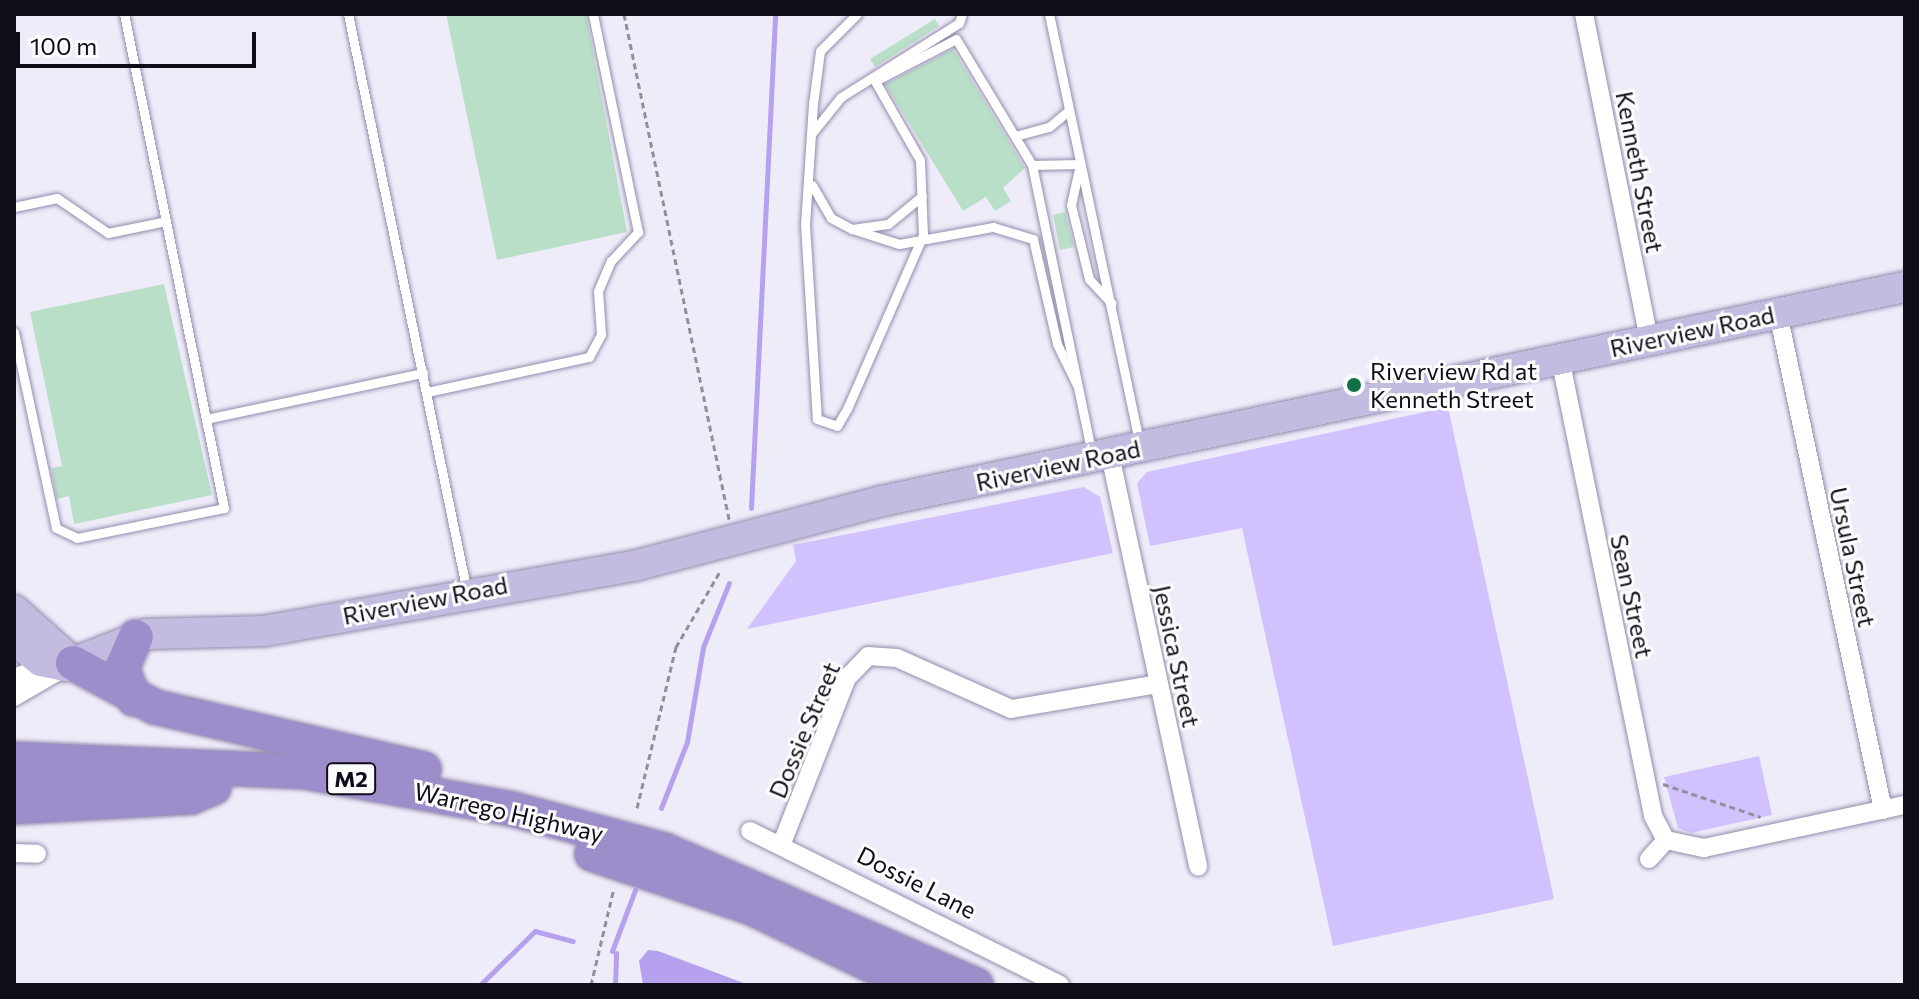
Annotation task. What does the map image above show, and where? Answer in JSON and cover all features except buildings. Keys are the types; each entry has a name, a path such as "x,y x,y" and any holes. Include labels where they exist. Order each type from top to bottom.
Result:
{"highway":[{"path":"134,699 122,668 136,637"},
{"path":"64,662 134,699 484,783 646,830 664,850"},
{"name":"Warrego Highway","path":"14,759 306,772 512,809 664,850 976,985"},
{"name":"Warrego Highway","path":"14,783 214,787 346,800 548,841 752,908 913,985"},
{"path":"14,807 191,797 214,787"}],"main road":[{"name":"Riverview Road","path":"64,662 136,637 210,630 285,628 467,592 679,557 804,519 1905,287"},
{"path":"14,610 64,662"},
{"name":"Riverview Road","path":"64,662 99,632 138,621 175,619 210,630"},
{"path":"14,640 64,662"}],"street":[{"name":"Kenneth Street","path":"1584,14 1649,340"},
{"name":"Ursula Street","path":"1778,313 1883,810"},
{"name":"Sean Street","path":"1560,358 1653,816 1666,840"},
{"name":"Jessica Street","path":"1101,457 1159,684 1198,867"},
{"name":"Dossie Street","path":"782,843 847,678 868,656 897,658 1011,709 1159,684"},
{"path":"14,678 64,662"},
{"path":"14,697 64,662"},
{"path":"1649,859 1666,840 1704,848 1905,805"},
{"name":"Dossie Lane","path":"750,831 782,843 1060,985"},
{"path":"14,853 37,854"}],"lane":[{"path":"14,332 56,528 77,538 224,508 124,14"},
{"path":"348,14 467,592"},
{"path":"427,392 589,357 601,334 598,291 611,261 638,232 593,14"},
{"path":"857,14 846,18 820,51 810,179 809,364 817,419 837,426 842,418 922,243 920,160 875,81 956,39 1032,165 1080,389 1101,457"},
{"path":"812,133 841,97 959,23 962,14"},
{"path":"1049,14 1140,448"},
{"path":"1015,136 1049,127 1069,110"},
{"path":"1032,165 1080,164"},
{"path":"1080,164 1071,205 1089,279 1111,303"},
{"path":"810,179 821,208 852,229 922,243 993,227 1033,239 1057,344 1080,389"},
{"path":"852,229 888,224 922,196"},
{"path":"14,207 57,198 108,233 166,221"},
{"path":"206,419 423,373"}],"path":[{"path":"624,14 730,522"},
{"path":"637,808 680,635 719,573"},
{"path":"1663,784 1765,819"},
{"path":"591,985 618,873"}],"shaded area":[{"path":"1448,407 1554,899 1333,946 1242,528 1150,546 1137,483 1147,472"},
{"path":"1084,487 1100,497 1113,553 747,629 796,561 793,545"},
{"path":"1759,756 1772,815 1691,833 1678,828 1664,777"},
{"path":"648,950 749,985 643,985 639,961"}],"waterway":[{"path":"751,508 775,14"},
{"path":"661,808 687,742 703,647 729,583"},
{"path":"612,951 635,890"},
{"path":"480,985 535,931 573,941"},
{"path":"615,985 616,953"}],"place":[{"name":"Riverview Rd at Kenneth Street","path":"1354,385"}]}
